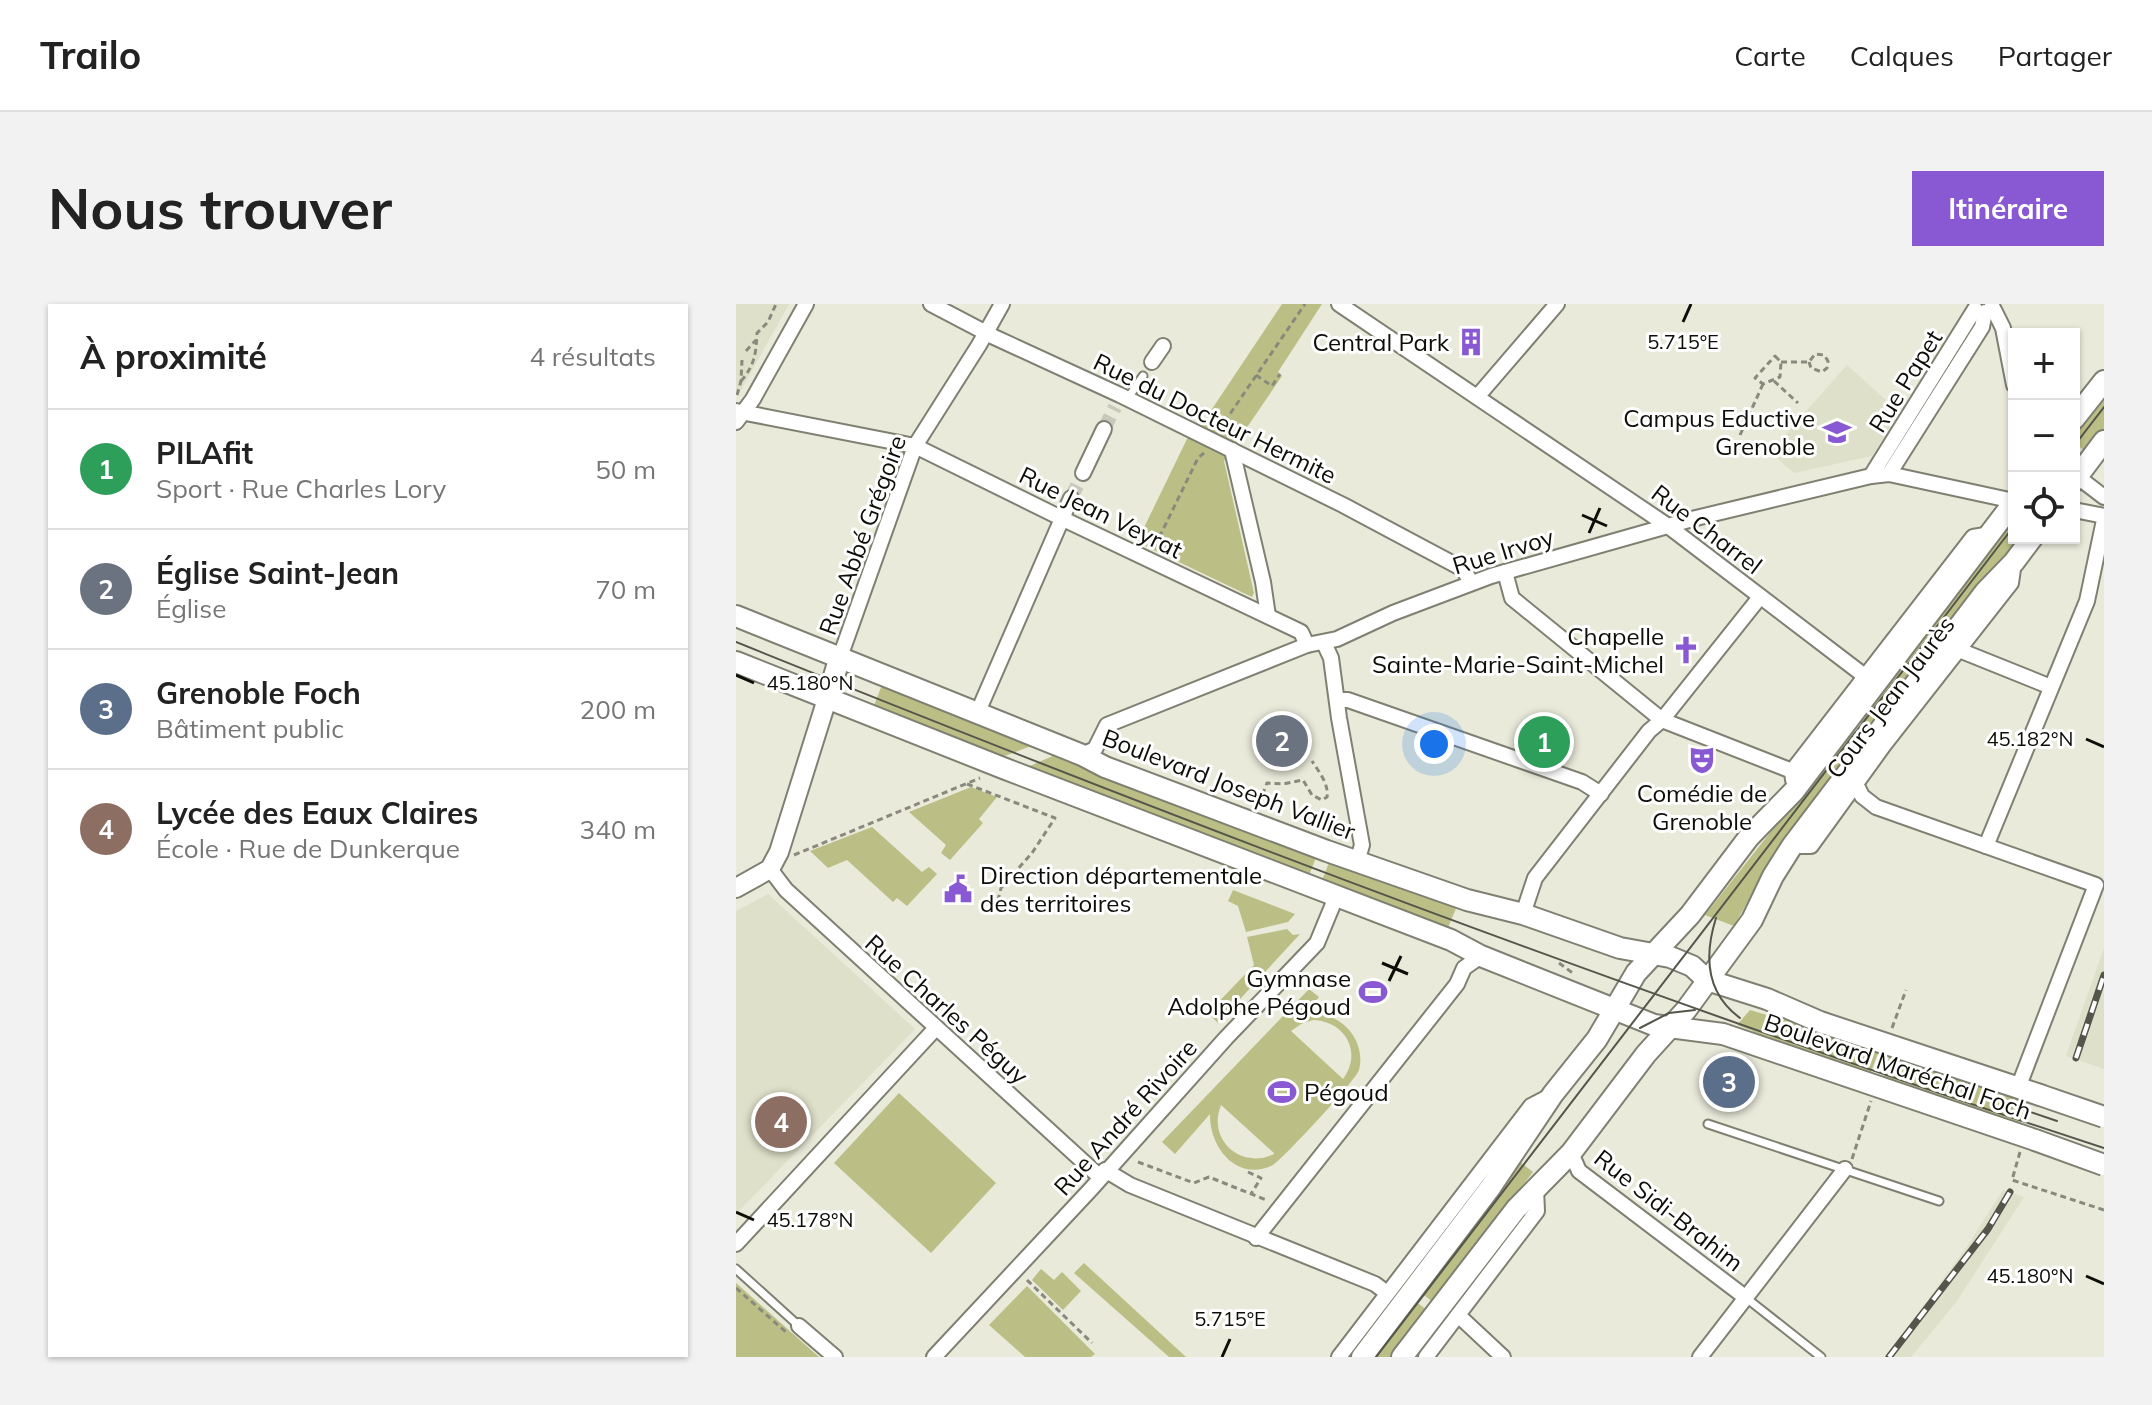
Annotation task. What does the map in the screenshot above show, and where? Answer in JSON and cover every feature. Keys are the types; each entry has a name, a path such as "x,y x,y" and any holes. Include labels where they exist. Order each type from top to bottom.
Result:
{"main road":[{"path":"2080,411 2104,381"},
{"path":"2079,472 2104,441"},
{"name":"Cours Jean Jaurès","path":"1362,1357 1490,1188 1553,1094 1597,1039 1636,973 1690,915 2008,510"},
{"name":"Cours Jean Jaurès","path":"1402,1357 1516,1209 1571,1153 1646,1054 1672,1028 1752,920 1773,876 1792,846 1985,592 2028,544"},
{"name":"Boulevard Joseph Vallier","path":"736,616 1105,767 1357,862 1620,948 1670,957 1692,966 1707,980"},
{"path":"827,699 839,660"},
{"path":"736,662 1451,940 1481,956 1654,1025 1672,1028"},
{"name":"Boulevard Maréchal Foch","path":"1707,980 1764,998 1820,1022 2104,1117"},
{"name":"Boulevard Maréchal Foch","path":"1672,1028 1696,1028 1723,1034 2023,1145 2104,1165"}],"street":[{"path":"738,415 753,399 806,304"},
{"name":"Rue du Docteur Hermite","path":"931,304 1210,446 1232,450 1343,505 1463,569 1471,582"},
{"name":"Rue Abbé Grégoire","path":"839,660 915,446 1002,304"},
{"name":"Rue Charrel","path":"1339,304 1668,526 1866,677"},
{"path":"1477,397 1557,304"},
{"path":"1983,307 2003,328 2008,354"},
{"name":"Rue Papet","path":"1889,474 1982,327 1983,307"},
{"name":"Rue Papet","path":"1871,476 1983,307"},
{"path":"1152,362 1163,346"},
{"name":"Rue Jean Veyrat","path":"738,415 915,446 1301,632 1307,645"},
{"path":"1083,473 1104,429"},
{"path":"1232,450 1267,599 1268,616"},
{"name":"Rue Irvoy","path":"1082,755 1095,749 1107,725 1307,645 1324,643 1471,582 1668,526 1889,474 2008,501"},
{"path":"2080,480 2104,497"},
{"path":"977,714 1071,498"},
{"path":"1986,846 2087,601 2104,518 2080,512"},
{"name":"Cours Jean Jaurès","path":"1793,781 1866,677 1973,537 1991,534"},
{"name":"Cours Jean Jaurès","path":"1792,846 1811,846 2011,583 2014,562"},
{"path":"1505,572 1512,598 1662,720 1793,781"},
{"path":"1523,914 1535,878 1649,731 1662,720 1760,597"},
{"path":"1324,643 1331,658 1362,845 1357,862"},
{"path":"1959,650 2051,687"},
{"path":"736,888 770,869 779,852 827,699"},
{"path":"1337,700 1348,700 1582,782 1601,794"},
{"path":"1856,784 1862,796 1876,807 2096,885 2018,1088"},
{"name":"Rue Charles Péguy","path":"770,869 779,884 935,1029 1102,1174 1375,1284 1387,1293"},
{"name":"Rue André Rivoire","path":"934,1357 1317,943 1336,897"},
{"path":"1256,1238 1457,984 1464,968 1481,956"},
{"path":"736,1244 935,1029"},
{"path":"1339,1357 1531,1106 1553,1094"},
{"name":"Rue Sidi-Brahim","path":"1571,1153 1579,1171 1745,1297 1700,1357"},
{"path":"1745,1297 1845,1169"},
{"path":"1426,1357 1537,1211 1536,1189"},
{"path":"1458,1315 1503,1357"},
{"path":"795,1332 835,1357"}],"lane":[{"path":"1121,400 1143,376"},
{"path":"1708,1124 1939,1201"},
{"path":"736,1269 795,1332"},
{"name":"Rue Sidi-Brahim","path":"1745,1297 1821,1357"}],"path":[{"path":"737,393 741,381 753,367 757,333 768,322 776,304"},
{"path":"1155,546 1198,458 1210,446 1305,304"},
{"path":"746,351 756,340"},
{"path":"1815,354 1824,355 1828,361 1827,368 1822,372 1811,368 1809,362 1815,354"},
{"path":"1763,384 1755,378 1775,356 1781,362 1809,362"},
{"path":"741,381 738,371 742,360"},
{"path":"1763,384 1780,377 1781,362"},
{"path":"1256,375 1272,386 1280,374"},
{"path":"1774,381 1798,403"},
{"path":"1740,435 1763,384"},
{"path":"1259,804 1267,783 1303,780 1312,795 1322,800 1327,797 1323,779 1312,761"},
{"path":"791,856 983,777"},
{"path":"967,784 1055,818 1032,853 1001,888 992,911 989,907"},
{"path":"1892,1028 1906,990"},
{"path":"1858,1144 1871,1101"},
{"path":"2023,1145 2012,1180 2104,1210"},
{"path":"1138,1162 1194,1183 1209,1177 1281,1206"},
{"path":"1248,1172 1261,1178 1251,1194"},
{"path":"1030,1284 1092,1343"},
{"path":"736,1288 795,1332"}],"shaded area":[{"path":"736,304 789,304 739,394 736,394"},
{"name":"Campus Eductive Grenoble","path":"1847,365 1899,412 1872,456 1794,473 1770,452"},
{"path":"768,894 915,1029 736,1214 736,911"},
{"path":"2104,948 2104,1069 2066,1056"},
{"path":"2003,1190 2024,1197 1957,1301 1911,1357 1886,1357 1966,1248"}],"green space":[{"path":"1282,304 1322,304 1278,372 1282,376 1224,461 1254,593 1252,597 1137,542 1187,439 1200,427"},
{"path":"2104,397 2104,429 2086,452 2080,447 2080,428"},
{"path":"2008,524 2008,544 2013,544 1870,731 1858,721"},
{"path":"882,685 1031,746 999,758 873,708"},
{"path":"1852,729 1865,738 1768,865 1734,926 1705,915"},
{"path":"1055,755 1317,855 1308,878 1023,769"},
{"path":"971,787 997,797 979,819 983,823 950,860 941,853 946,845 909,812"},
{"path":"872,827 922,872 929,867 937,874 907,906 897,898 893,902 847,860 828,868 810,851"},
{"path":"1330,860 1457,906 1447,930 1321,883"},
{"path":"1233,890 1295,914 1288,922 1246,932 1238,906 1228,901"},
{"path":"1287,929 1293,935 1300,934 1218,1023 1208,1013 1254,965 1247,937"},
{"path":"1309,989 1319,997 1305,1014 1334,1019 1355,1038 1359,1048 1359,1070 1319,1119 1273,1165 1248,1169 1228,1159 1214,1138 1210,1114 1175,1154 1162,1142","holes":["1313,1020 1334,1026 1348,1040 1351,1059 1343,1079 1291,1031","1221,1105 1274,1153 1274,1154 1250,1158 1230,1149 1219,1130"]},
{"path":"1750,1010 1770,1016 1771,1012 1878,1053 1870,1075 1752,1035 1753,1031 1737,1025"},
{"path":"1889,1057 2021,1101 2028,1100 2019,1127 1883,1080"},
{"path":"899,1093 996,1183 931,1253 834,1163"},
{"path":"1520,1162 1533,1172 1433,1302 1421,1293"},
{"path":"1084,1263 1186,1357 1169,1357 1074,1273"},
{"path":"1041,1269 1054,1280 1062,1272 1081,1291 1063,1310 1032,1280"},
{"path":"736,1283 819,1357 736,1357"},
{"path":"1027,1286 1095,1354 1091,1357 1025,1357 989,1325"},
{"path":"1415,1301 1427,1310 1391,1357 1372,1357"}],"tunnel":[{"path":"1104,429 1115,407"},
{"path":"1071,498 1083,473"}],"tram line":[{"path":"2080,438 2104,407"},
{"path":"1376,1357 2008,534"},
{"path":"736,642 1075,777 1416,907 1759,1031 2104,1148"},
{"path":"1716,918 1710,946 1711,973 1720,997 1740,1018"},
{"path":"1640,1028 1669,1013 1695,1010"},
{"path":"2004,1103 2057,1121"}],"railway":[{"path":"2076,1058 2104,975"},
{"path":"1889,1357 1988,1229 2010,1192"}],"place":[{"name":"Central Park","path":"1471,342"},
{"name":"Campus Eductive Grenoble","path":"1837,432"},
{"name":"Chapelle Sainte-Marie-Saint-Michel","path":"1686,650"},
{"name":"Église Saint-Jean","path":"1282,741"},
{"name":"PILAfit","path":"1544,742"},
{"name":"Comédie de Grenoble","path":"1702,760"},
{"name":"Direction départementale des territoires","path":"958,889"},
{"name":"Gymnase Adolphe Pégoud","path":"1373,992"},
{"name":"Grenoble Foch","path":"1729,1082"},
{"name":"Pégoud","path":"1282,1092"},
{"name":"Lycée des Eaux Claires","path":"781,1122"}]}
